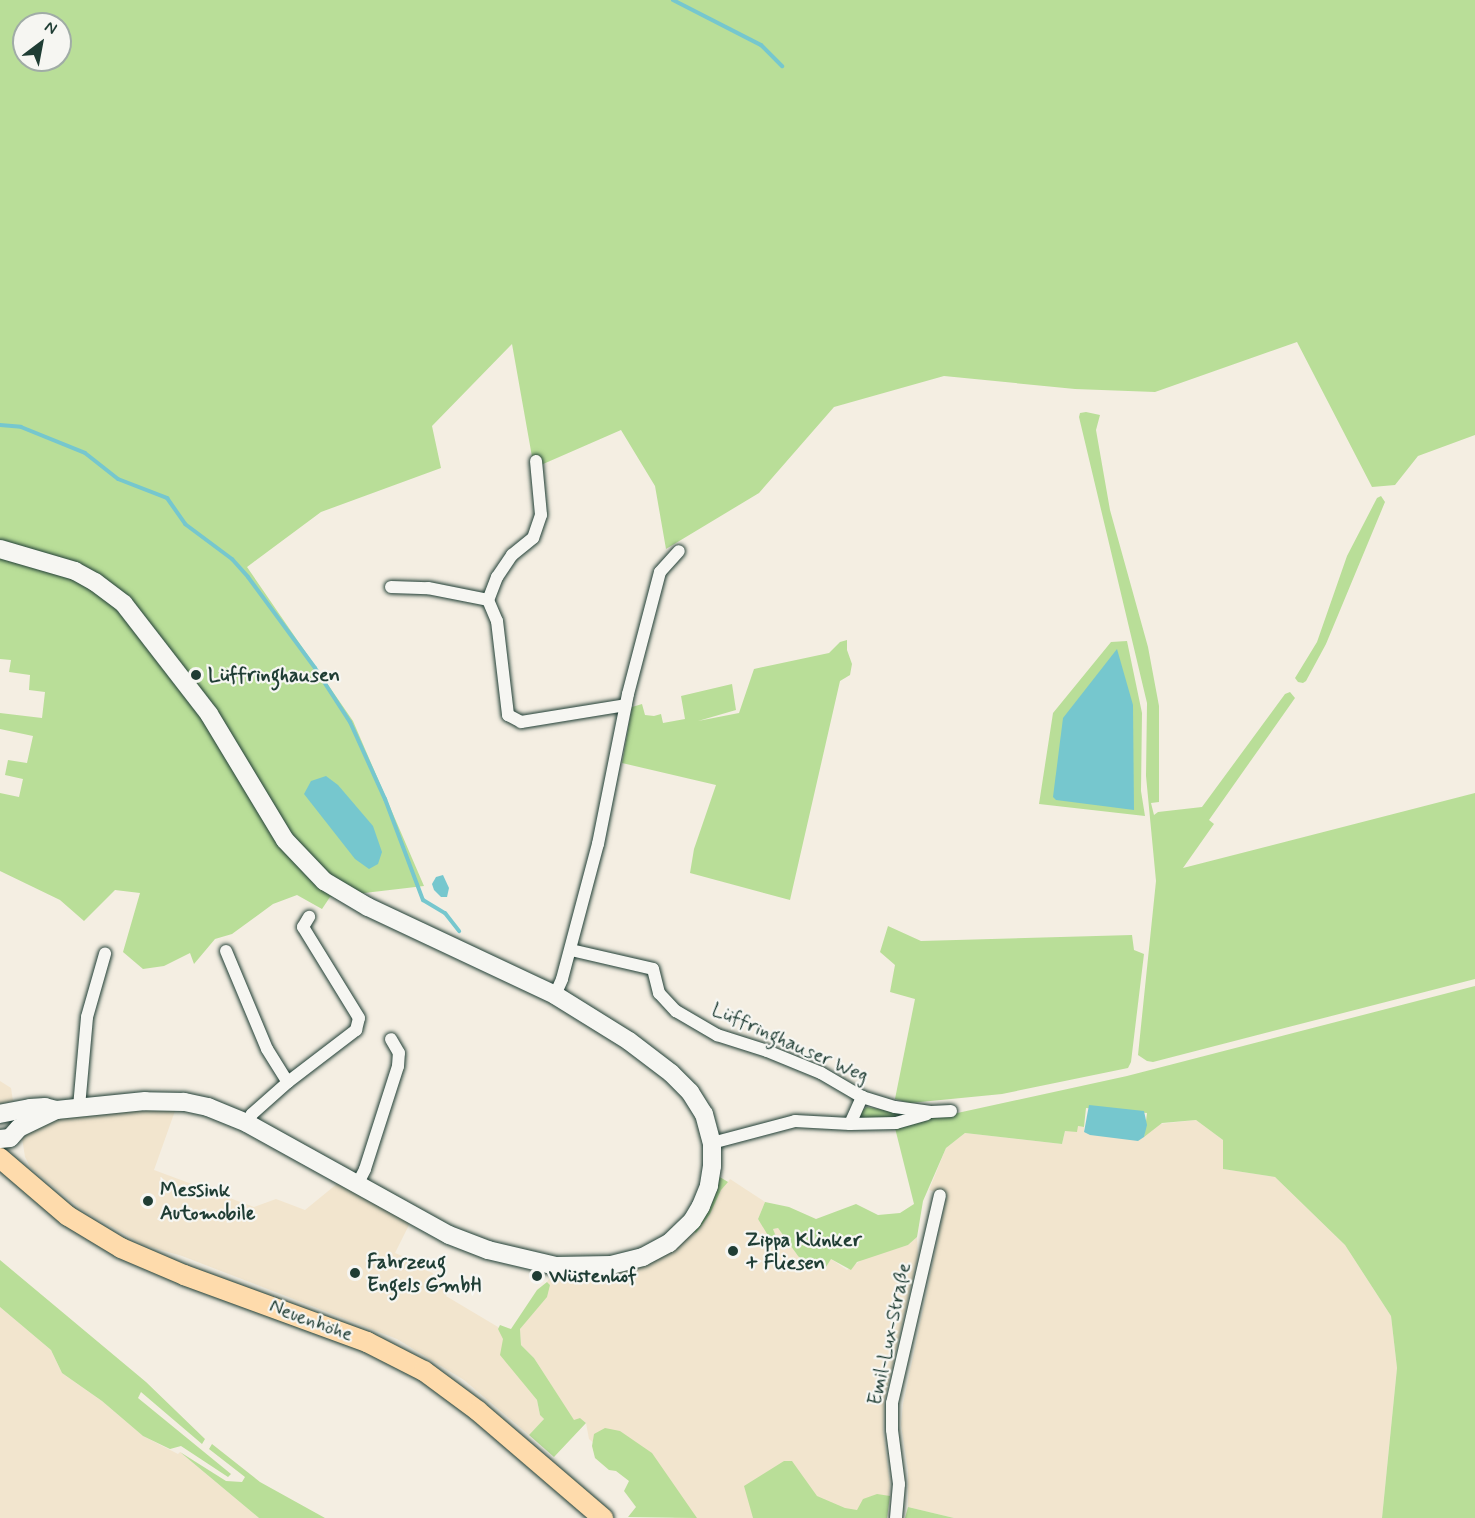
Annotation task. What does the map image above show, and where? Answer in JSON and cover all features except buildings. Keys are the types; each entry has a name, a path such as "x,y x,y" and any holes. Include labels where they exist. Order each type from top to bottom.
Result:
{"main road":[{"path":"0,549 75,571 105,589 124,604 209,714 285,840 324,881 374,910 555,995 629,1041 682,1083 704,1114 712,1143 712,1166 707,1192 686,1227 676,1238 651,1253 632,1260 596,1268 556,1266 488,1250 435,1228 247,1124 214,1109 184,1102 145,1101 56,1110 38,1107 0,1114"},
{"path":"0,1139 10,1138 19,1128 56,1110"},
{"name":"Neuenhöhe","path":"0,1158 68,1216 121,1248 184,1275 367,1342 424,1371 478,1411 603,1518"}],"street":[{"path":"536,461 541,515 533,538 512,555 496,577 488,600 498,621 508,715 521,722 626,705"},
{"path":"555,995 571,950 598,844 626,705 660,572 679,551"},
{"path":"391,586 428,588 488,600"},
{"path":"247,1124 252,1114 288,1082 357,1030 358,1018 303,927 309,916"},
{"name":"Lüffringhauser Weg","path":"571,950 652,969 659,993 676,1011 717,1035 767,1051 821,1073 861,1097 895,1107 931,1112 951,1111"},
{"path":"226,951 267,1049 288,1082"},
{"path":"80,1107 87,1017 105,954"},
{"path":"357,1185 365,1169 398,1066 399,1053 391,1039"},
{"path":"850,1124 861,1097"},
{"path":"712,1143 795,1121 850,1124 896,1123 931,1112"},
{"name":"Emil-Lux-Straße","path":"896,1518 899,1484 892,1430 892,1403 940,1195"}],"shaded area":[{"path":"0,1081 11,1088 13,1101 0,1104"},
{"path":"176,1108 154,1170 254,1207 276,1199 305,1210 338,1183 410,1223 395,1253 424,1265 422,1269 433,1273 432,1277 454,1285 446,1296 498,1327 524,1384 537,1400 540,1415 544,1419 529,1435 464,1380 397,1339 182,1256 144,1245 82,1210 31,1168 25,1157 22,1138 36,1124 73,1115"},
{"path":"1196,1120 1223,1140 1223,1169 1275,1177 1345,1245 1391,1316 1397,1368 1382,1518 954,1518 908,1507 908,1470 901,1425 903,1404 947,1196 929,1190 946,1148 965,1133 1062,1144 1065,1131 1077,1126 1084,1127 1084,1132"},
{"path":"718,1176 728,1182 730,1179 765,1202 758,1219 778,1244 773,1229 778,1228 798,1256 831,1259 847,1270 863,1259 908,1245 917,1237 918,1255 884,1402 883,1430 890,1484 887,1518 674,1518 649,1490 589,1439 586,1423 580,1418 574,1421 534,1358 521,1345 520,1329 550,1285 547,1282 554,1272 603,1275 645,1264"},
{"path":"0,1307 51,1350 62,1373 102,1401 143,1436 178,1454 180,1452 259,1518 0,1518"}],"green space":[{"path":"0,0 1475,0 1475,435 1418,456 1395,485 1372,487 1297,342 1155,392 1075,389 944,376 834,407 759,493 666,549 655,486 621,430 534,468 512,344 432,426 441,468 321,512 247,567 353,721 424,886 330,897 322,909 297,895 273,904 232,934 215,939 194,964 190,953 164,966 143,969 123,952 140,893 115,890 84,921 60,900 0,871 0,793 19,797 23,779 5,775 8,760 27,763 33,736 0,729 0,713 42,718 45,692 29,690 30,675 9,672 11,660 0,659"},
{"path":"1080,413 1100,415 1096,430 1110,510 1148,647 1159,706 1159,802 1151,803 1154,815 1158,812 1202,807 1285,694 1290,692 1295,698 1209,820 1214,824 1183,868 1475,793 1475,979 1153,1062 1138,1055 1156,881 1146,776 1147,703 1079,417"},
{"path":"1381,496 1385,502 1326,644 1306,681 1298,682 1295,678 1317,642 1347,556 1377,498"},
{"path":"847,640 847,650 852,664 850,675 840,681 790,900 690,873 694,849 716,785 622,763 632,707 642,704 645,715 661,714 663,723 685,719 681,696 732,684 736,710 698,721 739,713 754,669 829,653 840,642"},
{"path":"1127,641 1142,713 1141,791 1145,816 1039,804 1053,713 1111,642"},
{"path":"888,926 921,941 1132,935 1134,950 1144,954 1131,1062 1128,1068 1002,1094 910,1103 895,1099 915,999 890,992 895,965 880,952"},
{"path":"1475,986 1475,1518 1382,1518 1397,1368 1391,1316 1345,1245 1275,1177 1223,1169 1223,1140 1196,1120 1162,1123 1144,1137 1147,1113 1086,1108 1084,1127 1078,1126 1077,1132 1065,1131 1062,1144 965,1133 946,1148 923,1201 917,1237 908,1245 857,1262 851,1270 831,1259 826,1267 808,1265 798,1256 778,1228 773,1229 779,1244 775,1247 758,1219 765,1202 789,1207 816,1219 856,1204 878,1215 900,1213 914,1204 895,1128 923,1116 939,1117 1127,1076"},
{"path":"867,1107 900,1113 900,1115 893,1118 860,1118 861,1111"},
{"path":"718,1176 728,1182 696,1233 693,1230"},
{"path":"0,1260 146,1382 205,1439 202,1444 141,1392 138,1398 231,1474 228,1477 181,1446 170,1449 143,1436 102,1401 62,1373 51,1350 0,1307"},
{"path":"547,1282 550,1285 547,1297 520,1329 521,1345 534,1358 574,1420 580,1418 586,1423 554,1457 529,1435 544,1419 540,1415 537,1400 500,1355 503,1339 498,1329 500,1325 511,1329 537,1290"},
{"path":"605,1428 620,1431 652,1453 697,1518 628,1517 636,1507 624,1491 629,1481 616,1471 609,1470 595,1458 592,1446 594,1434"},
{"path":"212,1444 260,1482 325,1518 259,1518 180,1452 226,1481 242,1482 245,1477 209,1449"},
{"path":"784,1461 792,1461 817,1496 845,1508 857,1510 863,1499 877,1494 890,1496 887,1518 753,1518 744,1486"},
{"path":"908,1507 954,1518 905,1518"}],"water":[{"path":"1117,649 1133,705 1134,810 1056,800 1053,797 1063,718"},
{"path":"326,776 338,785 373,826 382,852 378,864 369,869 355,859 304,794 311,781"},
{"path":"443,875 449,888 447,897 441,897 432,884 436,877"},
{"path":"1089,1105 1144,1111 1147,1125 1144,1137 1138,1141 1090,1135 1084,1132"}],"waterway":[{"path":"673,0 761,45 782,66"},
{"path":"0,425 21,427 85,453 118,479 167,498 185,524 232,559 248,577 315,668 350,722 385,799 423,900 445,913 459,931"}],"place":[{"name":"Lüffringhausen","path":"196,675"},
{"name":"Messink Automobile","path":"148,1201"},
{"name":"Zippa Klinker + Fliesen","path":"733,1251"},
{"name":"Fahrzeug Engels GmbH","path":"355,1273"},
{"name":"Wüstenhof","path":"537,1276"}]}
